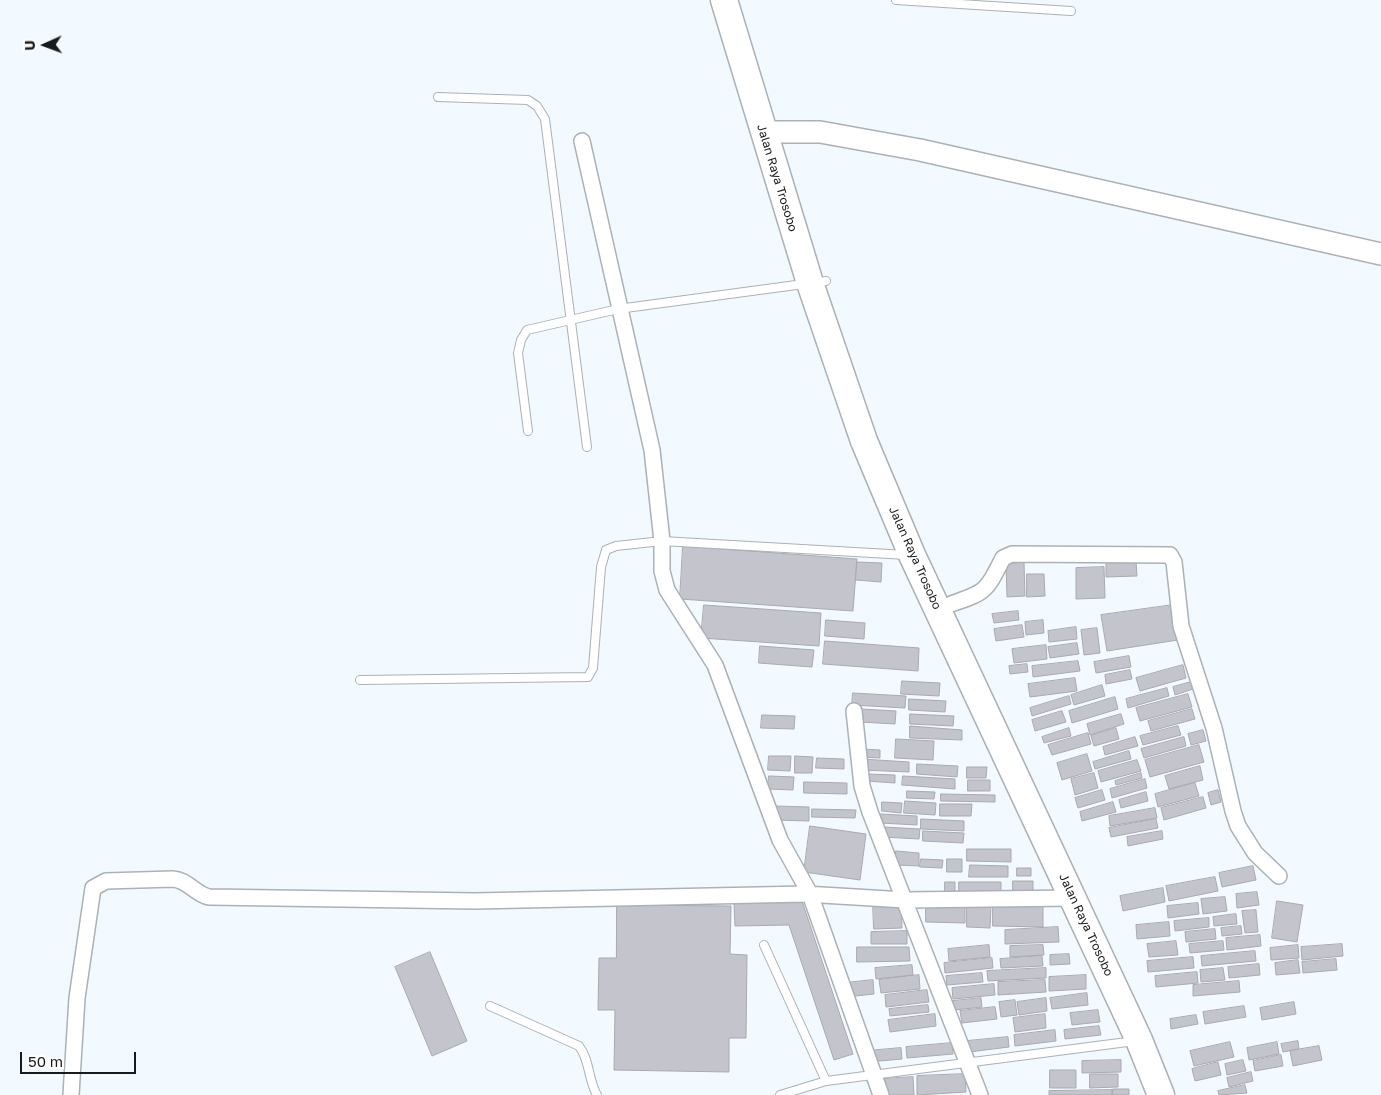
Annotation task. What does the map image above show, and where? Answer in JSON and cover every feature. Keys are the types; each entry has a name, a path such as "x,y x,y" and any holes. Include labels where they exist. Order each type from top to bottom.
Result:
{"highway":[{"name":"Jalan Raya Trosobo","path":"724,0 780,131"},
{"name":"Jalan Raya Trosobo","path":"742,0 780,131 818,282 864,440 912,555 1177,1095"},
{"name":"Jalan Raya Trosobo","path":"818,282 879,438 956,602 1140,1040 1160,1095"}],"main road":[{"path":"780,131 820,132 920,150 1381,254"}],"street":[{"path":"582,141 618,309 652,450 657,541 667,590 715,665 870,1074 881,1095"},
{"path":"956,602 977,594 994,579 1003,558 1012,554 1170,556 1174,562 1181,626 1214,728 1238,826 1255,853 1279,876"},
{"path":"854,711 862,786 867,804 906,900 980,1095"},
{"path":"71,1095 78,998 89,903 93,888 97,884 174,878 184,882 202,896 209,897 353,901 475,901 802,894 906,900 1083,905"}],"lane":[{"path":"896,0 1071,11"},
{"path":"438,97 528,100 541,111 547,127 588,447"},
{"path":"528,431 518,353 521,340 527,330 570,318 618,309 818,282"},
{"path":"360,680 588,677 593,668 601,566 606,550 616,546 657,541 912,555"},
{"path":"764,945 826,1081"},
{"path":"490,1006 579,1046 583,1052 592,1087 597,1095"},
{"path":"780,1095 826,1081 856,1076 1140,1040"}],"building":[{"path":"683,546 857,559 853,611 680,599"},
{"path":"1136,561 1137,576 1106,577 1106,562"},
{"path":"857,562 882,563 881,582 856,580"},
{"path":"1024,563 1025,596 1007,597 1006,564"},
{"path":"1104,567 1105,598 1076,599 1076,568"},
{"path":"1027,574 1044,574 1045,596 1027,597"},
{"path":"704,605 821,613 819,646 701,638"},
{"path":"1173,605 1178,640 1107,651 1101,615"},
{"path":"1018,611 1019,620 994,623 992,614"},
{"path":"826,620 865,623 864,639 825,636"},
{"path":"1043,620 1044,633 1026,635 1025,622"},
{"path":"1022,625 1024,637 996,641 994,629"},
{"path":"1076,627 1077,639 1049,642 1048,631"},
{"path":"1097,628 1100,653 1084,655 1081,630"},
{"path":"825,641 919,648 918,671 823,664"},
{"path":"1077,643 1079,654 1050,658 1048,647"},
{"path":"1046,645 1047,659 1014,663 1012,649"},
{"path":"760,646 814,650 812,667 759,663"},
{"path":"1129,656 1131,667 1096,673 1094,662"},
{"path":"1078,661 1080,671 1033,677 1032,666"},
{"path":"1027,664 1028,672 1010,674 1009,666"},
{"path":"1183,665 1186,678 1140,691 1136,678"},
{"path":"1130,670 1132,679 1106,684 1105,675"},
{"path":"1075,678 1077,691 1030,697 1028,684"},
{"path":"902,681 940,683 939,696 901,694"},
{"path":"1191,682 1193,689 1175,695 1173,687"},
{"path":"1102,685 1105,696 1074,705 1071,695"},
{"path":"1167,688 1169,696 1128,708 1126,699"},
{"path":"853,693 906,696 905,708 852,705"},
{"path":"1188,694 1192,707 1140,721 1136,708"},
{"path":"1069,696 1071,704 1032,716 1030,708"},
{"path":"1115,697 1118,709 1072,723 1069,711"},
{"path":"909,699 946,701 945,712 909,710"},
{"path":"861,709 896,711 895,724 861,722"},
{"path":"1192,709 1195,719 1151,731 1148,721"},
{"path":"1062,711 1066,722 1035,731 1032,720"},
{"path":"910,714 954,716 953,726 910,724"},
{"path":"1121,714 1124,724 1090,735 1087,724"},
{"path":"762,715 795,716 794,729 761,728"},
{"path":"910,726 962,730 962,740 910,738"},
{"path":"1178,726 1181,735 1143,745 1140,736"},
{"path":"1069,728 1071,736 1044,743 1042,737"},
{"path":"1116,728 1119,739 1094,746 1091,736"},
{"path":"1203,730 1206,741 1191,745 1188,734"},
{"path":"1088,733 1091,744 1052,755 1048,745"},
{"path":"1135,737 1138,746 1105,755 1103,747"},
{"path":"1184,737 1186,746 1144,758 1141,749"},
{"path":"896,739 934,741 933,760 895,758"},
{"path":"1199,745 1204,762 1150,777 1145,760"},
{"path":"861,749 880,750 880,758 861,757"},
{"path":"1129,751 1131,759 1095,769 1093,762"},
{"path":"1087,754 1092,771 1062,780 1057,763"},
{"path":"769,756 791,756 790,771 768,770"},
{"path":"795,756 813,757 812,773 795,773"},
{"path":"817,758 844,759 844,769 816,768"},
{"path":"862,759 909,762 909,772 862,770"},
{"path":"1137,760 1141,771 1101,782 1098,771"},
{"path":"917,764 958,766 957,777 917,774"},
{"path":"1200,766 1203,780 1169,789 1165,776"},
{"path":"967,767 987,767 986,778 967,778"},
{"path":"1094,773 1098,788 1075,795 1071,779"},
{"path":"1141,773 1142,778 1116,785 1115,781"},
{"path":"867,774 895,775 895,783 866,781"},
{"path":"769,776 794,777 793,790 768,789"},
{"path":"903,776 955,779 955,789 902,785"},
{"path":"1145,779 1147,788 1112,798 1110,789"},
{"path":"968,780 990,780 990,791 968,791"},
{"path":"804,782 847,783 847,794 804,793"},
{"path":"1195,783 1199,796 1158,807 1155,794"},
{"path":"1102,790 1105,800 1078,808 1075,798"},
{"path":"1218,790 1221,802 1211,805 1208,793"},
{"path":"907,791 935,792 934,799 907,798"},
{"path":"1146,792 1148,801 1121,808 1119,800"},
{"path":"941,794 995,795 995,802 941,801"},
{"path":"1203,797 1206,808 1164,820 1161,808"},
{"path":"905,801 936,803 935,815 904,813"},
{"path":"882,802 902,803 901,813 882,811"},
{"path":"1113,802 1116,812 1082,821 1080,812"},
{"path":"940,804 972,804 971,816 940,816"},
{"path":"776,806 809,807 809,821 776,820"},
{"path":"1155,808 1157,818 1110,826 1109,816"},
{"path":"812,809 856,810 855,818 812,817"},
{"path":"881,814 917,816 917,825 880,823"},
{"path":"921,819 964,821 964,831 921,829"},
{"path":"1156,819 1158,828 1111,837 1109,828"},
{"path":"810,826 866,834 860,880 804,872"},
{"path":"884,827 920,829 919,839 883,837"},
{"path":"923,831 964,833 963,843 923,841"},
{"path":"1162,831 1163,839 1128,846 1127,837"},
{"path":"967,849 1011,849 1011,862 967,861"},
{"path":"896,851 919,853 919,866 895,865"},
{"path":"921,859 943,860 942,868 920,867"},
{"path":"947,859 962,859 962,872 947,872"},
{"path":"970,865 1008,866 1008,877 969,877"},
{"path":"1253,866 1256,880 1222,887 1219,873"},
{"path":"1017,868 1031,868 1031,876 1017,876"},
{"path":"1215,877 1218,891 1169,901 1166,886"},
{"path":"1013,881 1033,881 1033,895 1013,895"},
{"path":"945,882 955,882 955,895 945,895"},
{"path":"959,882 1001,882 1001,896 959,895"},
{"path":"1163,888 1165,902 1123,911 1120,896"},
{"path":"1257,892 1259,905 1237,908 1236,894"},
{"path":"1225,897 1227,911 1203,914 1201,899"},
{"path":"802,901 853,1054 834,1060 789,925 735,926 734,902"},
{"path":"1277,901 1303,905 1297,942 1272,938"},
{"path":"873,903 901,903 902,928 874,929"},
{"path":"1198,903 1199,914 1168,918 1167,906"},
{"path":"993,904 1043,905 1043,927 993,926"},
{"path":"617,905 731,906 730,954 747,955 746,1038 729,1038 729,1072 614,1070 615,1010 598,1010 599,958 616,958"},
{"path":"926,905 965,905 965,923 926,922"},
{"path":"967,905 991,905 990,928 967,927"},
{"path":"1256,910 1258,932 1245,933 1242,911"},
{"path":"1236,914 1237,924 1214,926 1213,917"},
{"path":"1209,918 1209,927 1175,931 1174,921"},
{"path":"1169,922 1170,936 1137,939 1136,925"},
{"path":"1241,926 1242,934 1222,936 1221,928"},
{"path":"1058,927 1059,942 1005,944 1005,930"},
{"path":"1215,929 1216,939 1186,942 1185,932"},
{"path":"907,931 907,944 871,944 871,932"},
{"path":"1260,935 1261,946 1227,950 1226,938"},
{"path":"1176,941 1178,955 1149,957 1147,944"},
{"path":"1223,941 1224,950 1190,953 1189,944"},
{"path":"1342,944 1343,956 1302,960 1301,947"},
{"path":"989,945 990,957 949,961 948,949"},
{"path":"1043,945 1044,955 1010,957 1010,946"},
{"path":"1298,945 1299,958 1271,960 1270,948"},
{"path":"857,947 909,947 910,961 857,962"},
{"path":"1255,951 1256,961 1202,966 1201,956"},
{"path":"430,952 467,1041 432,1056 395,967"},
{"path":"1069,954 1070,964 1050,965 1050,955"},
{"path":"1042,956 1043,966 1001,968 1000,959"},
{"path":"1193,957 1194,968 1148,972 1147,961"},
{"path":"992,958 993,968 945,973 944,963"},
{"path":"1336,959 1337,970 1303,973 1302,962"},
{"path":"1298,960 1300,973 1276,975 1275,963"},
{"path":"1259,964 1260,975 1229,978 1228,967"},
{"path":"912,965 913,975 876,979 875,968"},
{"path":"1046,968 1046,978 988,981 987,971"},
{"path":"1223,968 1225,980 1201,982 1200,970"},
{"path":"1197,972 1198,983 1156,987 1155,976"},
{"path":"982,973 983,982 947,985 946,976"},
{"path":"919,975 920,989 881,993 879,980"},
{"path":"1086,975 1086,989 1049,991 1049,977"},
{"path":"873,980 874,994 846,997 845,983"},
{"path":"1045,980 1046,992 998,995 998,982"},
{"path":"1239,981 1240,992 1193,996 1193,985"},
{"path":"994,984 995,995 953,999 952,988"},
{"path":"927,990 929,1002 886,1007 885,995"},
{"path":"1087,993 1088,1005 1052,1009 1050,998"},
{"path":"981,998 982,1007 954,1010 953,1001"},
{"path":"1046,998 1047,1011 1019,1015 1017,1002"},
{"path":"1015,1000 1017,1015 1001,1017 999,1002"},
{"path":"1294,1002 1296,1014 1262,1020 1260,1008"},
{"path":"928,1005 929,1012 890,1016 889,1009"},
{"path":"1244,1006 1246,1017 1205,1024 1203,1012"},
{"path":"995,1007 997,1019 962,1023 960,1011"},
{"path":"1098,1010 1100,1022 1072,1025 1070,1013"},
{"path":"935,1014 936,1026 890,1032 888,1020"},
{"path":"1045,1014 1046,1028 1015,1032 1013,1018"},
{"path":"1196,1015 1198,1024 1171,1029 1170,1019"},
{"path":"1099,1026 1101,1035 1065,1039 1064,1030"},
{"path":"1055,1030 1056,1041 1015,1046 1014,1035"},
{"path":"1008,1037 1009,1047 969,1052 967,1041"},
{"path":"1298,1041 1299,1049 1283,1052 1281,1044"},
{"path":"1230,1042 1234,1057 1194,1066 1190,1051"},
{"path":"1277,1042 1279,1054 1249,1060 1247,1048"},
{"path":"952,1043 953,1054 907,1058 906,1047"},
{"path":"1319,1046 1322,1060 1293,1066 1290,1051"},
{"path":"901,1048 902,1059 868,1062 867,1051"},
{"path":"1281,1055 1283,1066 1255,1071 1253,1061"},
{"path":"1121,1060 1121,1072 1082,1073 1082,1061"},
{"path":"1243,1060 1246,1071 1227,1075 1225,1064"},
{"path":"1218,1062 1221,1075 1195,1081 1192,1069"},
{"path":"1050,1070 1076,1070 1076,1088 1050,1088"},
{"path":"1251,1072 1253,1081 1229,1087 1227,1078"},
{"path":"965,1074 966,1092 917,1095 917,1076"},
{"path":"1090,1074 1118,1074 1118,1087 1090,1088"},
{"path":"913,1077 914,1095 883,1095 883,1079"},
{"path":"1245,1085 1247,1093 1219,1095 1218,1091"},
{"path":"1113,1089 1129,1089 1129,1095 1113,1095"},
{"path":"1112,1090 1112,1095 1049,1095 1049,1091"}]}
